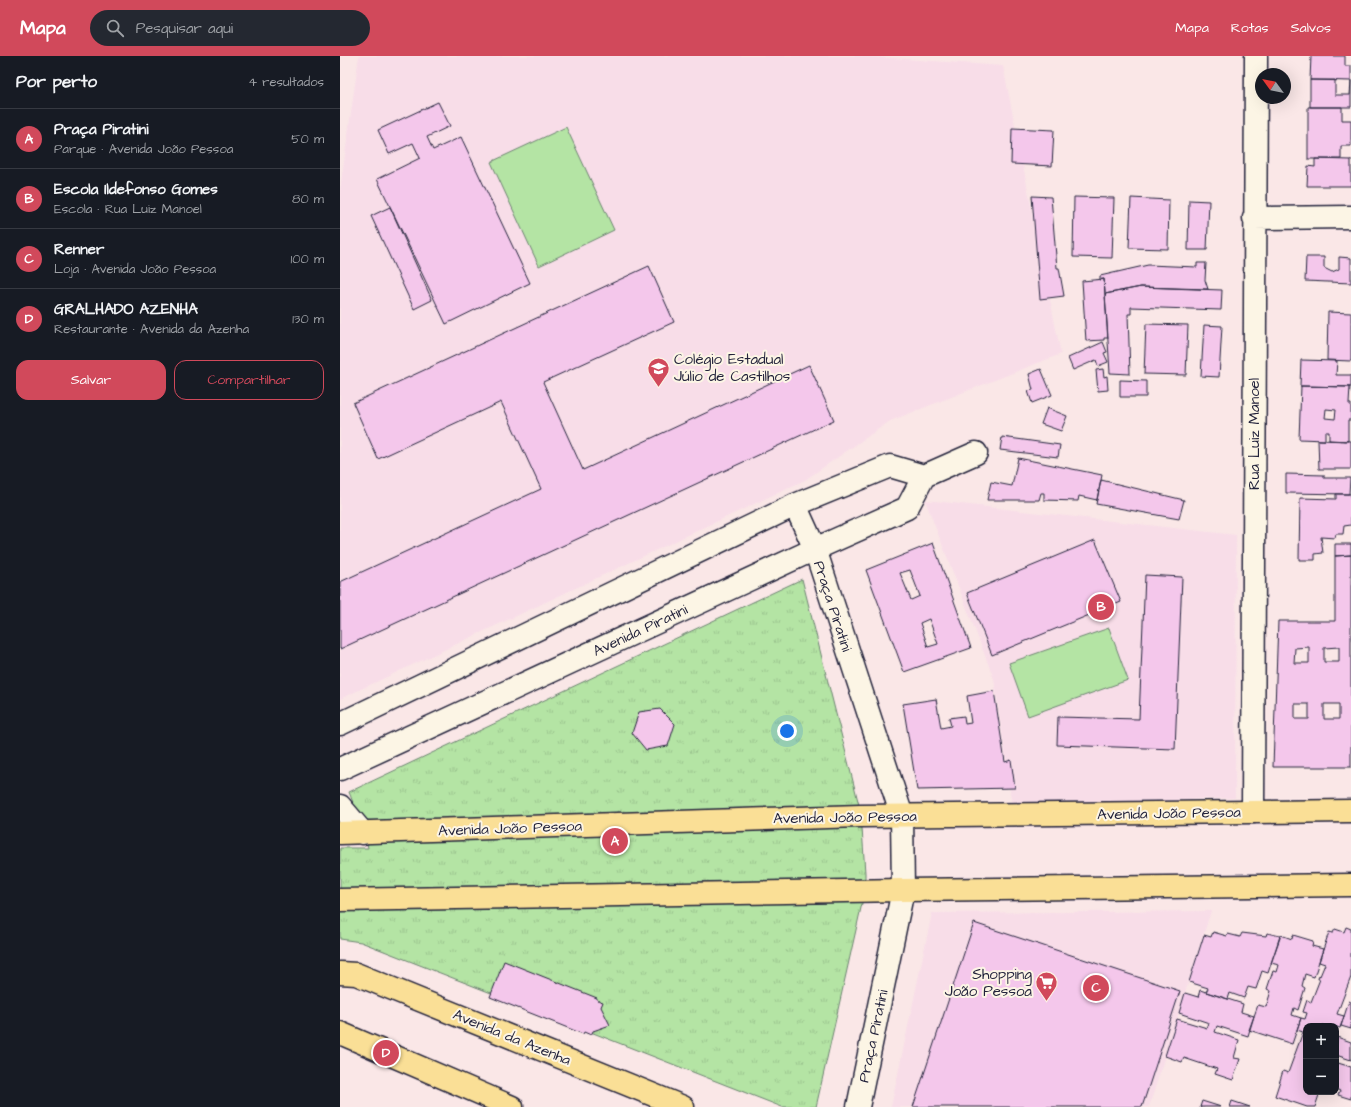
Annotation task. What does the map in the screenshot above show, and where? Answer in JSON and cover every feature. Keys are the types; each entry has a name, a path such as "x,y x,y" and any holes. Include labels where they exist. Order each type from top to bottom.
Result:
{"main road":[{"name":"Avenida João Pessoa","path":"340,833 844,816 1351,811"},
{"path":"340,900 903,890 1351,885"},
{"name":"Avenida da Azenha","path":"340,973 356,974 683,1107"},
{"path":"340,1033 512,1107"}],"street":[{"name":"Rua Luiz Manoel","path":"1253,812 1254,218 1256,56"},
{"path":"1254,218 1351,217"},
{"path":"340,724 795,505 890,466 924,476 976,453"},
{"name":"Avenida Piratini","path":"340,769 815,549 907,508 924,476"},
{"name":"Praça Piratini","path":"795,505 815,549 902,816 903,890 858,1107"},
{"path":"340,806 363,833"}],"shaded area":[{"name":"Colégio Estadual Júlio de Castilhos","path":"359,56 862,56 1003,66 1061,354 890,421 805,480 340,699 340,190"},
{"path":"925,500 1236,535 1235,798 1012,806 994,679"},
{"name":"Shopping João Pessoa","path":"1211,911 1149,1107 891,1107 932,913"}],"green space":[{"path":"566,127 614,230 539,266 491,162"},
{"path":"802,579 861,813 865,873 865,890 816,1107 782,1107 361,942 340,939 340,848 368,848 365,834 349,792"},
{"path":"1109,628 1128,680 1028,716 1009,663"}],"building":[{"path":"1311,56 1345,56 1345,66 1351,66 1351,81 1310,80"},
{"path":"1310,80 1335,80 1335,95 1350,95 1351,81 1351,107 1310,107"},
{"path":"438,102 450,126 427,137 433,150 461,137 530,283 446,324 377,179 420,158 413,143 389,154 378,130"},
{"path":"1308,107 1342,107 1342,120 1351,120 1351,146 1341,146 1341,159 1308,159"},
{"path":"1012,128 1054,130 1052,166 1011,164"},
{"path":"1315,159 1351,160 1351,186 1307,186 1308,166 1315,167"},
{"path":"1032,196 1051,197 1057,268 1059,268 1064,296 1040,299"},
{"path":"1074,197 1114,198 1112,258 1073,257"},
{"path":"1131,198 1169,200 1168,249 1129,248"},
{"path":"1189,200 1209,201 1207,250 1188,250"},
{"path":"390,207 432,300 414,309 371,216"},
{"path":"1306,257 1324,257 1324,268 1332,272 1339,269 1339,257 1351,258 1351,283 1305,281"},
{"path":"1197,263 1206,263 1205,280 1208,289 1141,287 1105,294 1104,279 1100,280 1100,276 1148,265 1197,267"},
{"path":"649,266 674,322 543,382 583,470 809,365 834,420 340,649 340,582 541,489 501,402 378,459 353,403"},
{"path":"1104,279 1108,338 1104,338 1104,340 1086,341 1082,281"},
{"path":"1141,287 1222,290 1221,310 1131,307 1131,314 1128,314 1130,374 1110,373 1105,294"},
{"path":"1328,312 1351,313 1351,361 1327,360"},
{"path":"1146,324 1188,325 1186,375 1144,374"},
{"path":"1204,325 1222,326 1219,377 1201,376"},
{"path":"1103,342 1107,352 1104,353 1108,362 1098,366 1096,360 1073,370 1068,358"},
{"path":"1301,360 1337,361 1336,375 1351,375 1351,387 1300,386"},
{"path":"1041,369 1052,395 1032,403 1028,391 1033,390 1029,374"},
{"path":"1103,369 1104,377 1107,376 1108,390 1098,391 1096,370"},
{"path":"1120,380 1146,381 1146,397 1120,397"},
{"path":"1301,386 1350,387 1349,404 1351,404 1351,420 1348,420 1348,441 1329,440 1329,432 1325,432 1325,440 1299,439","holes":["1326,409 1336,410 1335,419 1325,418"]},
{"path":"1047,408 1067,416 1061,431 1041,424"},
{"path":"1002,437 1060,445 1058,457 1000,450"},
{"path":"1318,440 1351,441 1351,469 1319,469"},
{"path":"1018,458 1102,475 1097,500 1079,496 1078,501 1044,500 1044,493 1041,493 1039,500 987,500 991,482 1012,486"},
{"path":"1286,474 1324,475 1324,478 1350,478 1349,494 1286,493"},
{"path":"1101,480 1184,500 1179,519 1096,504"},
{"path":"1336,494 1351,494 1351,525 1344,526 1343,534 1336,534 1335,538 1321,537 1323,553 1315,554 1315,560 1299,560 1300,498 1336,499"},
{"path":"1095,540 1121,602 992,655 967,593"},
{"path":"933,543 971,648 904,672 866,570","holes":["910,570 920,596 911,600 900,573","929,619 938,644 928,647 920,623"]},
{"path":"1335,544 1351,544 1351,555 1335,556"},
{"path":"1351,555 1351,767 1273,767 1278,621 1335,621 1335,556","holes":["1309,647 1309,663 1294,663 1295,648","1339,647 1339,662 1324,662 1324,648","1295,704 1309,704 1309,719 1295,719","1324,704 1339,704 1339,719 1324,719"]},
{"path":"1145,575 1182,577 1175,749 1057,745 1058,717 1139,719"},
{"path":"994,691 1005,762 1011,760 1015,788 917,790 903,704 936,699 941,728 951,726 949,718 964,716 965,724 971,723 967,696"},
{"path":"660,709 675,724 668,746 646,750 632,733 639,712"},
{"name":"Shopping João Pessoa","path":"974,923 1180,991 1142,1107 913,1107"},
{"path":"1346,927 1351,929 1351,977 1337,1014 1344,1016 1340,1028 1339,1023 1303,1023 1303,1032 1297,1030 1301,1018 1305,1019 1307,1013 1303,1012 1307,1000 1311,1002 1320,979 1318,979 1319,975 1320,976 1325,964 1319,962 1329,932 1333,933 1335,929 1344,932"},
{"path":"1213,932 1227,936 1228,934 1240,937 1242,933 1266,936 1267,933 1280,936 1268,973 1262,971 1256,989 1248,987 1244,998 1230,993 1228,999 1206,992 1208,988 1189,982 1204,935 1211,937"},
{"path":"1281,935 1292,939 1293,935 1313,941 1312,946 1323,949 1314,977 1305,974 1302,986 1305,988 1298,1010 1294,1008 1292,1015 1301,1018 1292,1044 1249,1030 1258,1005 1266,1007 1271,991 1267,989 1273,971 1277,972 1279,965 1271,963"},
{"path":"504,961 597,998 597,1000 603,1002 601,1007 610,1025 593,1031 591,1035 584,1032 583,1034 490,997"},
{"path":"1200,990 1243,1004 1241,1012 1254,1016 1248,1036 1217,1026 1215,1032 1239,1040 1234,1058 1240,1059 1233,1080 1215,1074 1217,1069 1184,1058 1182,1062 1165,1056 1177,1019 1207,1028 1209,1023 1179,1013 1185,993 1198,997"},
{"path":"1349,1001 1351,1002 1351,1029 1341,1026"},
{"path":"1303,1032 1303,1095 1319,1095 1315,1107 1307,1107 1275,1096 1283,1071 1288,1073"},
{"path":"1339,1038 1351,1042 1351,1060 1339,1056"},
{"path":"1339,1063 1351,1067 1351,1099 1338,1095 1340,1091"},
{"path":"1202,1101 1221,1107 1200,1107"},
{"path":"1232,1101 1250,1107 1230,1107"}],"place":[{"name":"Colégio Estadual Júlio de Castilhos","path":"658,388"},
{"name":"Escola Ildefonso Gomes","path":"1101,607"},
{"name":"Praça Piratini","path":"615,841"},
{"name":"Renner","path":"1096,988"},
{"name":"Shopping João Pessoa","path":"1047,1002"},
{"name":"GRALHADO AZENHA","path":"386,1053"}]}
